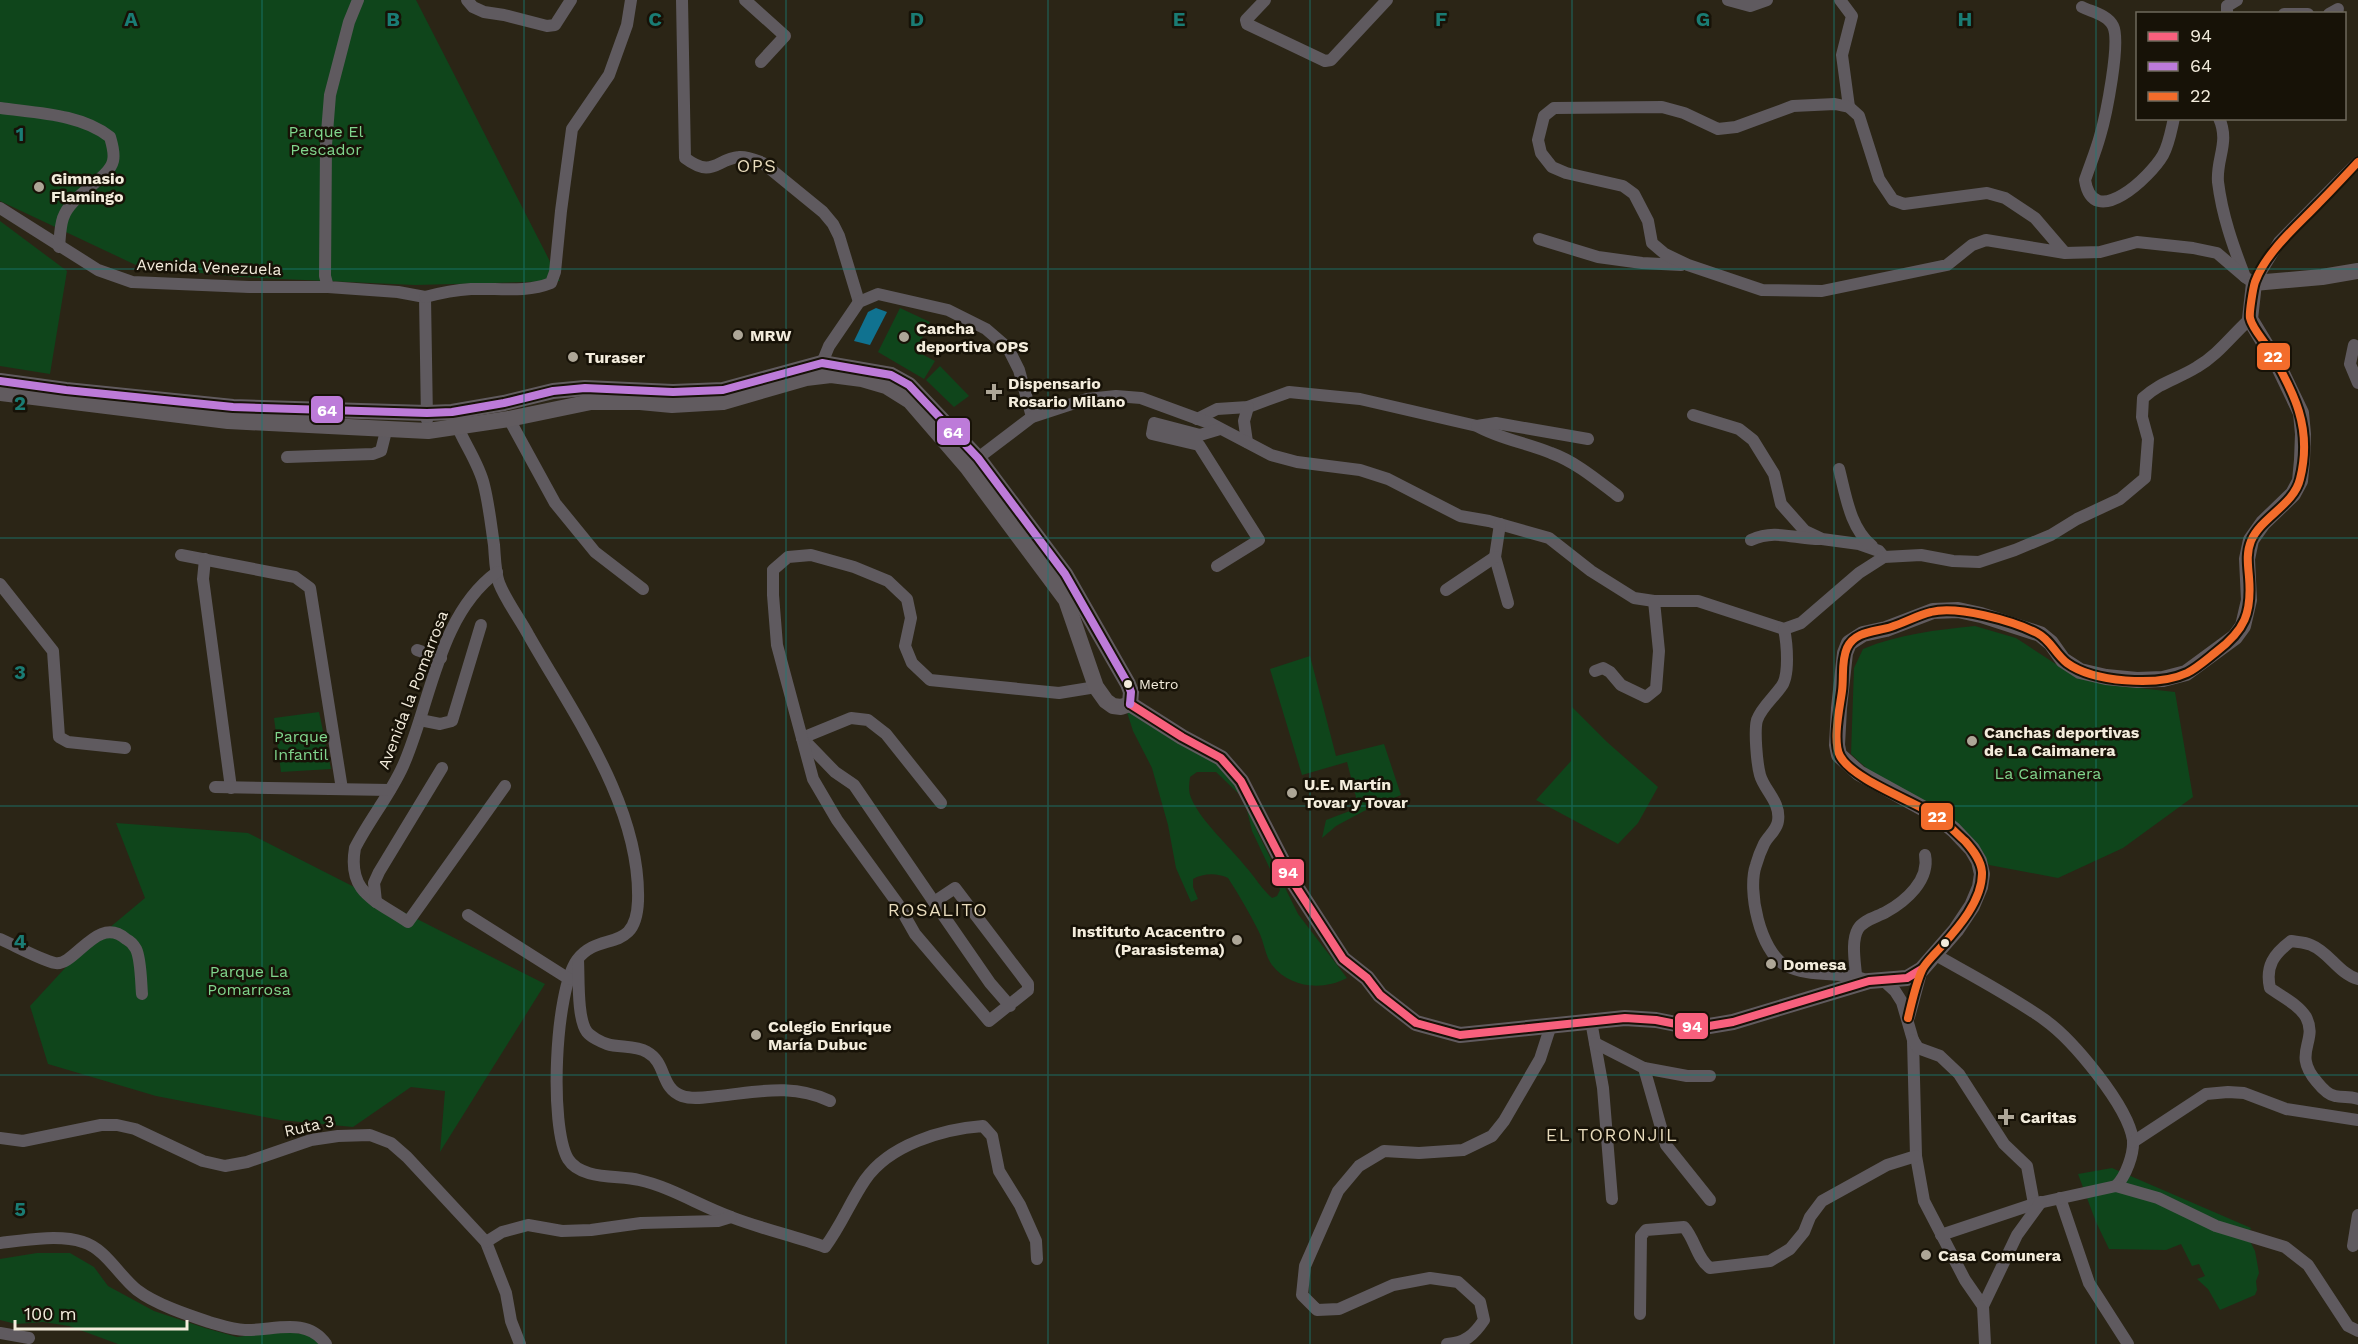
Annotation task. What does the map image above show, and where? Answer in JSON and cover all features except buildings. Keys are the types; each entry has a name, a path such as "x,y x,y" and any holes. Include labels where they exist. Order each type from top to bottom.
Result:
{"street":[{"path":"328,287 325,276 326,145 330,95 349,22 358,0"},
{"path":"467,0 484,12 547,26 555,25 571,0"},
{"path":"428,431 425,297 454,290 513,290 551,283 555,272 572,129 609,75 627,24 631,0"},
{"path":"682,0 685,158 694,165 705,168 743,156 763,163 823,212 839,236 859,302"},
{"path":"745,0 785,36 761,62"},
{"path":"1264,0 1246,20 1247,24 1325,61 1331,60 1387,0"},
{"path":"1728,0 1749,6 1767,0"},
{"path":"1840,0 1852,16 1842,55 1849,107"},
{"path":"2227,12 2227,6 2236,0"},
{"path":"2082,7 2108,18 2114,27 2115,38 2114,58 2101,133 2085,180 2086,188 2096,201 2105,203 2114,201 2148,175 2163,154 2173,120"},
{"path":"2065,254 2035,218 2005,198 1987,193 1904,204 1893,200 1879,179 1859,116 1849,107 1835,104 1793,106 1736,127 1718,129 1684,113 1662,107 1554,108 1544,116 1538,140 1541,153 1552,167 1566,173 1623,186 1634,194 1648,220 1652,243 1665,254 1688,265 1762,290 1821,291 1947,265 1972,245 1986,240 2065,254 2100,252 2137,242 2193,248 2217,253 2249,280 2322,277 2358,271"},
{"path":"0,108 69,119 98,127 110,137 113,161 107,172 89,186 68,208 63,218 59,247"},
{"path":"1784,629 1787,645 1784,684 1757,720 1760,776 1776,804 1779,820 1774,831 1764,843 1752,882 1755,906 1769,950 1784,964 1802,971 1869,979 1906,978 1922,969 1956,930 1972,906 1980,887 1982,874 1980,861 1972,849 1936,816 1867,778 1847,764 1839,755 1837,745 1839,708 1845,652 1849,643 1863,634 1886,629 1933,611 1958,610 2040,634 2051,643 2063,660 2080,671 2106,677 2137,680 2163,679 2186,673 2225,645 2243,626 2249,600 2247,559 2251,540 2263,523 2293,494 2300,481 2303,434 2301,413 2279,367 2250,319 2249,280 2222,205 2217,168 2224,143 2224,125"},
{"path":"2249,280 2279,242 2358,162"},
{"name":"Avenida Venezuela","path":"0,208 98,270 132,282 249,287 328,287 398,292 425,297"},
{"path":"1539,239 1598,257 1642,263 1688,265"},
{"path":"822,363 829,346 859,302 878,294 948,310 986,329 1008,348 1019,370 1032,417"},
{"path":"1751,540 1764,534 1775,533 1803,539 1859,544 1882,554 1921,555 1953,561 1979,562 2051,535 2077,519 2120,499 2145,477 2148,439 2142,417 2143,398 2157,386 2196,368 2224,347 2250,319"},
{"path":"2357,343 2350,364 2358,383"},
{"path":"0,393 38,392 233,407 427,413 452,412 553,391 585,388 673,392 723,390 822,363 891,375 909,385 978,458 1065,574 1131,692 1130,704"},
{"path":"0,374 65,395 228,422 386,431 457,428 591,402 640,402 672,405 723,402 806,378 831,375 862,379 886,386 910,401 967,467 1066,600 1098,691 1113,706 1121,707 1130,704"},
{"path":"0,381 38,392"},
{"path":"1197,419 1217,410 1248,407 1289,392 1360,399 1477,426 1490,434 1551,452 1574,464 1618,496"},
{"path":"0,399 46,404 65,395"},
{"path":"978,458 1032,417 1087,399 1116,396 1141,398 1212,424 1271,455 1297,462 1360,470 1411,490 1460,516 1500,524 1549,538 1591,571 1634,598 1654,601 1698,600 1784,629 1801,623 1882,554"},
{"path":"1247,442 1244,421 1248,407"},
{"path":"452,412 457,428 483,482 499,583 614,786 632,844 638,900 631,930 617,940 589,949 578,959 569,979 562,1010 556,1072 559,1133 563,1149 570,1162 586,1172 640,1180 731,1217 825,1247 839,1229 866,1178 888,1158 912,1142 967,1127 982,1126 992,1136 999,1171 1020,1205 1036,1241 1037,1259"},
{"path":"1693,415 1739,429 1753,440 1764,455 1773,474 1781,504 1805,531 1822,539"},
{"path":"509,419 555,502 595,552 643,589"},
{"path":"1217,566 1259,540 1199,445 1152,434 1154,423 1200,435 1220,429"},
{"path":"1477,426 1496,423 1588,439"},
{"path":"287,457 373,454 381,451 386,431"},
{"path":"1839,469 1853,523 1861,536 1882,554"},
{"path":"1500,524 1495,557 1508,603"},
{"path":"181,555 295,577 310,588 342,789"},
{"path":"934,902 955,888 1028,984 1028,990 988,1021 915,934 898,904 837,820 813,779 777,645 772,595 773,570 788,557 811,555 854,567 888,581 908,599 911,618 905,646 912,663 930,680 1059,693 1098,691"},
{"path":"1446,590 1495,557"},
{"path":"205,559 203,579 231,788"},
{"name":"Avenida la Pomarrosa","path":"376,902 362,892 355,878 352,862 355,848 390,790 412,745 456,620 481,584 497,572"},
{"path":"0,584 53,651 59,737 68,742 125,748"},
{"path":"1595,671 1603,668 1610,672 1621,685 1646,697 1656,689 1659,651 1654,601"},
{"path":"420,720 440,724 452,721 481,625"},
{"path":"417,650 441,658"},
{"path":"1098,691 1106,675 1114,673 1123,677"},
{"path":"1130,704 1182,737 1221,758 1241,780 1293,882 1343,959 1366,978 1380,995 1416,1023 1460,1035 1625,1018 1656,1020 1686,1026 1709,1026 1733,1022 1869,979"},
{"path":"802,738 851,718 868,720 886,734 941,803"},
{"path":"802,738 835,772 854,785 990,983 1010,1006"},
{"path":"442,768 374,883 376,902 408,922 504,786"},
{"path":"214,787 390,790"},
{"path":"1925,855 1927,864 1924,876 1902,902 1862,923 1857,930 1869,979 1899,996 1908,1018 1913,1040 1916,1156 1924,1201 1965,1280 1983,1306"},
{"path":"468,915 569,979"},
{"path":"0,939 56,963 67,961 80,948 98,936 112,932 122,935 136,949 142,994"},
{"path":"2358,979 2344,972 2329,957 2311,945 2291,941 2278,951 2270,964 2267,976 2270,988 2299,1008 2307,1020 2310,1037 2304,1050 2304,1060 2309,1073 2321,1088 2334,1096 2358,1099"},
{"path":"1934,954 2046,1020 2091,1066 2122,1111 2133,1142 2122,1180 2116,1186"},
{"path":"578,959 582,1019 587,1032 607,1044 645,1051 660,1063 665,1081 676,1093 694,1098 792,1089 809,1092 830,1101"},
{"path":"1908,1018 1922,969"},
{"path":"1591,1021 1602,1088 1612,1199"},
{"path":"1447,1344 1454,1344 1473,1336 1484,1320 1480,1302 1458,1282 1430,1278 1393,1285 1339,1309 1317,1310 1302,1295 1305,1266 1338,1191 1359,1166 1384,1151 1419,1153 1463,1150 1492,1136 1504,1121 1540,1059 1551,1025"},
{"path":"1913,1040 1918,1048 1940,1056 1959,1074 2004,1144 2027,1166 2038,1203 2017,1235 1983,1306 1985,1344"},
{"path":"1595,1043 1644,1068 1687,1076 1710,1076"},
{"path":"1644,1068 1666,1145 1710,1200"},
{"path":"2133,1142 2206,1094 2217,1092 2244,1093 2286,1109 2358,1120"},
{"name":"Ruta 3","path":"0,1138 22,1141 101,1125 117,1125 135,1129 203,1161 225,1166 247,1162 311,1140 338,1136 370,1135 391,1143 407,1157 486,1242 506,1293 511,1321 520,1344"},
{"path":"1640,1314 1641,1236 1646,1230 1684,1227 1704,1264 1710,1268 1770,1260 1790,1249 1822,1201 1887,1165 1916,1156"},
{"path":"1941,1235 2038,1203 2116,1186 2181,1207 2216,1226 2285,1247 2308,1265 2348,1326 2358,1331"},
{"path":"2060,1198 2089,1283 2128,1344"},
{"path":"2353,1246 2358,1215"},
{"path":"486,1242 502,1232 528,1225 562,1231 591,1230 642,1223 718,1221 731,1217"},
{"path":"0,1243 71,1239 85,1242 99,1251 138,1291 173,1308 238,1330 282,1326 304,1328 313,1331 326,1344"},
{"path":"0,1333 29,1338"}],"green space":[{"name":"Parque El Pescador","path":"0,0 416,0 560,281 415,285 240,277 140,267 0,201"},
{"path":"0,221 67,271 50,374 0,366"},
{"name":"Cancha deportiva OPS","path":"900,308 930,322 916,351 935,361 924,379 878,352"},
{"path":"940,366 969,396 954,407 926,380"},
{"name":"La Caimanera","path":"1975,626 2016,638 2071,674 2112,685 2175,692 2193,797 2123,848 2058,878 1989,865 1962,827 1874,775 1851,754 1854,668 1863,649 1904,636"},
{"path":"1310,656 1336,756 1384,744 1401,795 1336,826 1322,838 1326,820 1355,809 1356,797 1347,762 1302,775 1270,669"},
{"path":"1572,707 1658,787 1638,823 1618,844 1536,800 1571,761"},
{"path":"1126,709 1210,756 1230,778 1241,796 1216,772 1197,772 1190,777 1192,800 1209,826 1272,898 1277,896 1280,890 1252,831 1245,802 1298,914 1347,978 1317,986 1297,983 1279,973 1272,965 1258,930 1228,878 1210,874 1193,879 1193,887 1198,899 1191,902 1176,868 1168,825 1152,768 1133,731"},
{"name":"Parque Infantil","path":"319,712 331,769 281,772 274,718"},
{"name":"Parque La Pomarrosa","path":"116,823 248,833 545,984 440,1152 445,1091 411,1087 353,1127 280,1120 156,1096 48,1064 30,1006 78,954 145,898"},
{"path":"2112,1168 2251,1228 2248,1237 2255,1251 2259,1273 2255,1295 2220,1310 2208,1289 2197,1279 2205,1276 2199,1264 2192,1266 2181,1244 2166,1250 2109,1249 2078,1174"},
{"path":"37,1253 70,1253 94,1267 108,1286 154,1311 205,1328 237,1337 283,1331 309,1335 319,1344 118,1344 69,1326 43,1322 16,1324 0,1320 0,1259"}],"water":[{"path":"876,308 887,312 870,345 854,341 868,312"}],"transit line":[{"name":"22","path":"1908,1018 1924,967 1968,913 1978,893 1982,872 1980,863 1968,844 1942,820 1870,782 1847,765 1840,756 1837,742 1838,715 1843,686 1843,664 1847,648 1860,635 1942,610 1985,615 2027,628 2042,636 2067,663 2092,675 2108,678 2143,681 2174,677 2187,673 2226,644 2240,628 2248,611 2250,590 2248,554 2251,541 2262,525 2297,488 2303,461 2304,443 2299,411 2278,365 2251,322 2251,300 2255,282 2266,260 2282,240 2358,162"},
{"name":"64","path":"0,381 233,407 427,413 452,412 553,391 585,388 673,392 723,390 822,363 891,375 909,385 978,458 1065,574 1128,684 1131,692 1130,704"},
{"name":"94","path":"1130,704 1182,737 1221,758 1241,781 1293,882 1343,959 1367,978 1380,995 1416,1023 1460,1035 1625,1018 1656,1020 1686,1026 1709,1026 1733,1022 1869,981 1907,978 1922,969"}],"place":[{"name":"Gimnasio Flamingo","path":"39,187"},
{"name":"MRW","path":"738,335"},
{"name":"Cancha deportiva OPS","path":"904,337"},
{"name":"Turaser","path":"573,357"},
{"name":"Dispensario Rosario Milano","path":"994,392"},
{"name":"Metro","path":"1128,684"},
{"name":"Canchas deportivas de La Caimanera","path":"1972,741"},
{"name":"U.E. Martín Tovar y Tovar","path":"1292,793"},
{"name":"Instituto Acacentro (Parasistema)","path":"1237,940"},
{"name":"Domesa","path":"1771,964"},
{"name":"Colegio Enrique María Dubuc","path":"756,1035"},
{"name":"Caritas","path":"2006,1117"},
{"name":"Casa Comunera","path":"1926,1255"}],"district":[{"name":"OPS","path":"757,165"},
{"name":"ROSALITO","path":"938,909"},
{"name":"EL TORONJIL","path":"1612,1134"}]}
